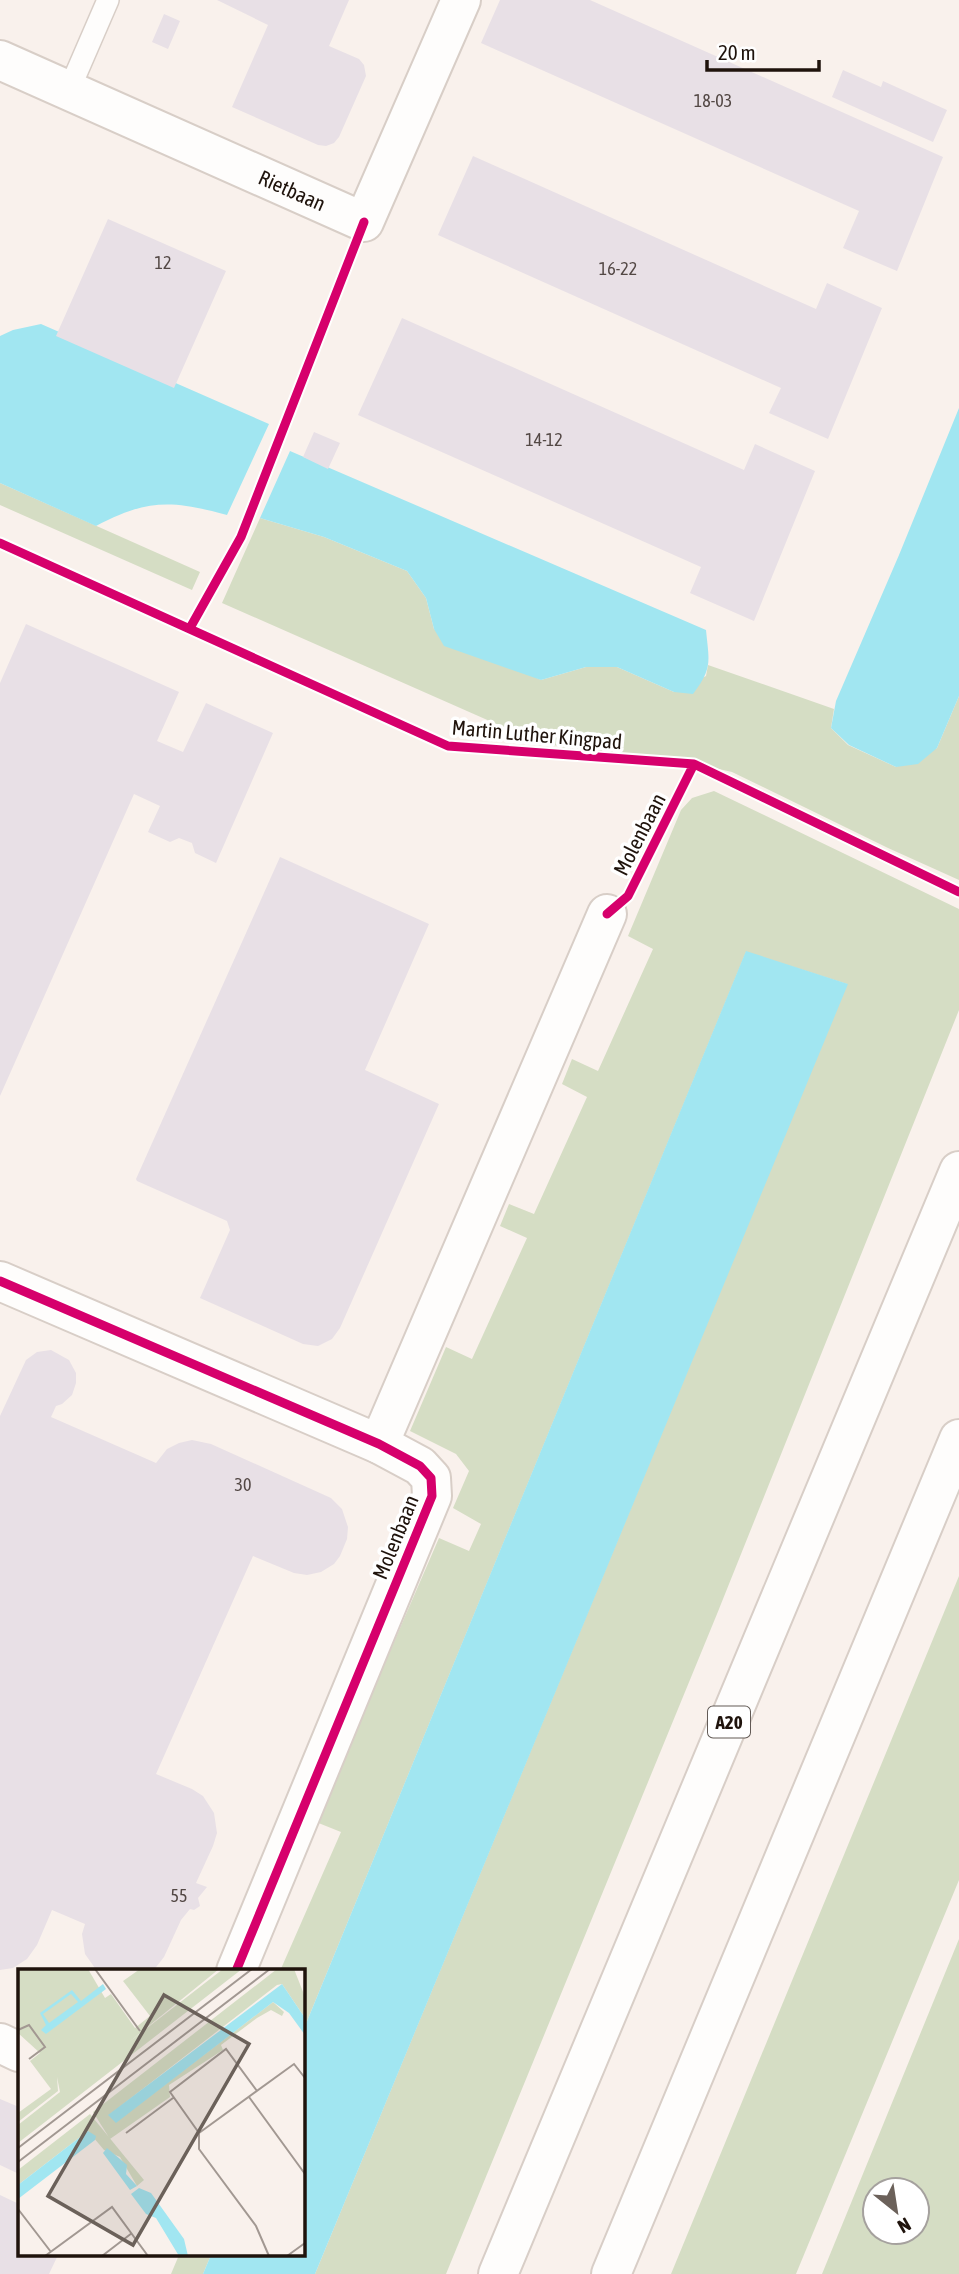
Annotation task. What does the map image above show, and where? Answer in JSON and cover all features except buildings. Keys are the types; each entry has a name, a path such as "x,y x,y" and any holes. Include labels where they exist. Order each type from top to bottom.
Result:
{"main road":[{"name":"Rietbaan","path":"0,60 364,222 461,0"},
{"path":"379,1444 607,914"},
{"name":"A20","path":"498,2274 959,1171"},
{"name":"Molenbaan","path":"0,1280 379,1444 420,1466 431,1478 432,1496 237,1969"},
{"path":"611,2274 959,1439"},
{"path":"0,2043 18,2052"}],"lane":[{"path":"69,90 108,0"}],"green space":[{"path":"0,483 200,572 192,590 0,505"},
{"path":"260,518 324,537 407,571 426,598 434,629 541,680 586,667 617,667 674,692 706,676 708,665 834,709 831,728 848,745 896,767 937,748 959,696 959,880 732,772 670,758 565,748 528,738 222,603"},
{"path":"714,791 959,909 959,1010 717,1614 446,2274 315,2274 847,984 746,952 304,2029 304,1969 281,1969 341,1832 316,1822 439,1538 469,1551 481,1524 453,1508 469,1471 456,1454 410,1431 446,1347 472,1359 527,1238 500,1226 509,1204 534,1214 587,1097 562,1084 572,1059 598,1071 653,949 628,936 681,810 692,798"},
{"path":"959,1576 959,1880 796,2274 671,2274"},
{"path":"959,1939 959,2274 822,2274 861,2179 861,2246 931,2246 931,2176 862,2176"},
{"path":"179,2256 211,2256 203,2274 171,2274"}],"water":[{"path":"41,324 269,424 227,515 190,507 160,505 130,511 96,526 0,483 0,336 13,330"},
{"path":"959,408 959,696 937,748 918,764 896,767 849,745 831,728 836,701"},
{"path":"290,451 706,630 708,664 704,677 693,694 674,692 617,667 586,667 541,680 444,646 434,629 426,598 407,571 324,537 260,518"},
{"path":"746,951 848,984 315,2274 203,2274 211,2256 304,2256 304,2029"}],"cycle path":[{"path":"190,628 241,537 364,222"},
{"name":"Martin Luther Kingpad","path":"0,543 448,746 694,764 959,892"},
{"path":"607,914 628,896 694,764"},
{"path":"0,1281 379,1444 420,1466 431,1478 432,1496 237,1969"}]}
